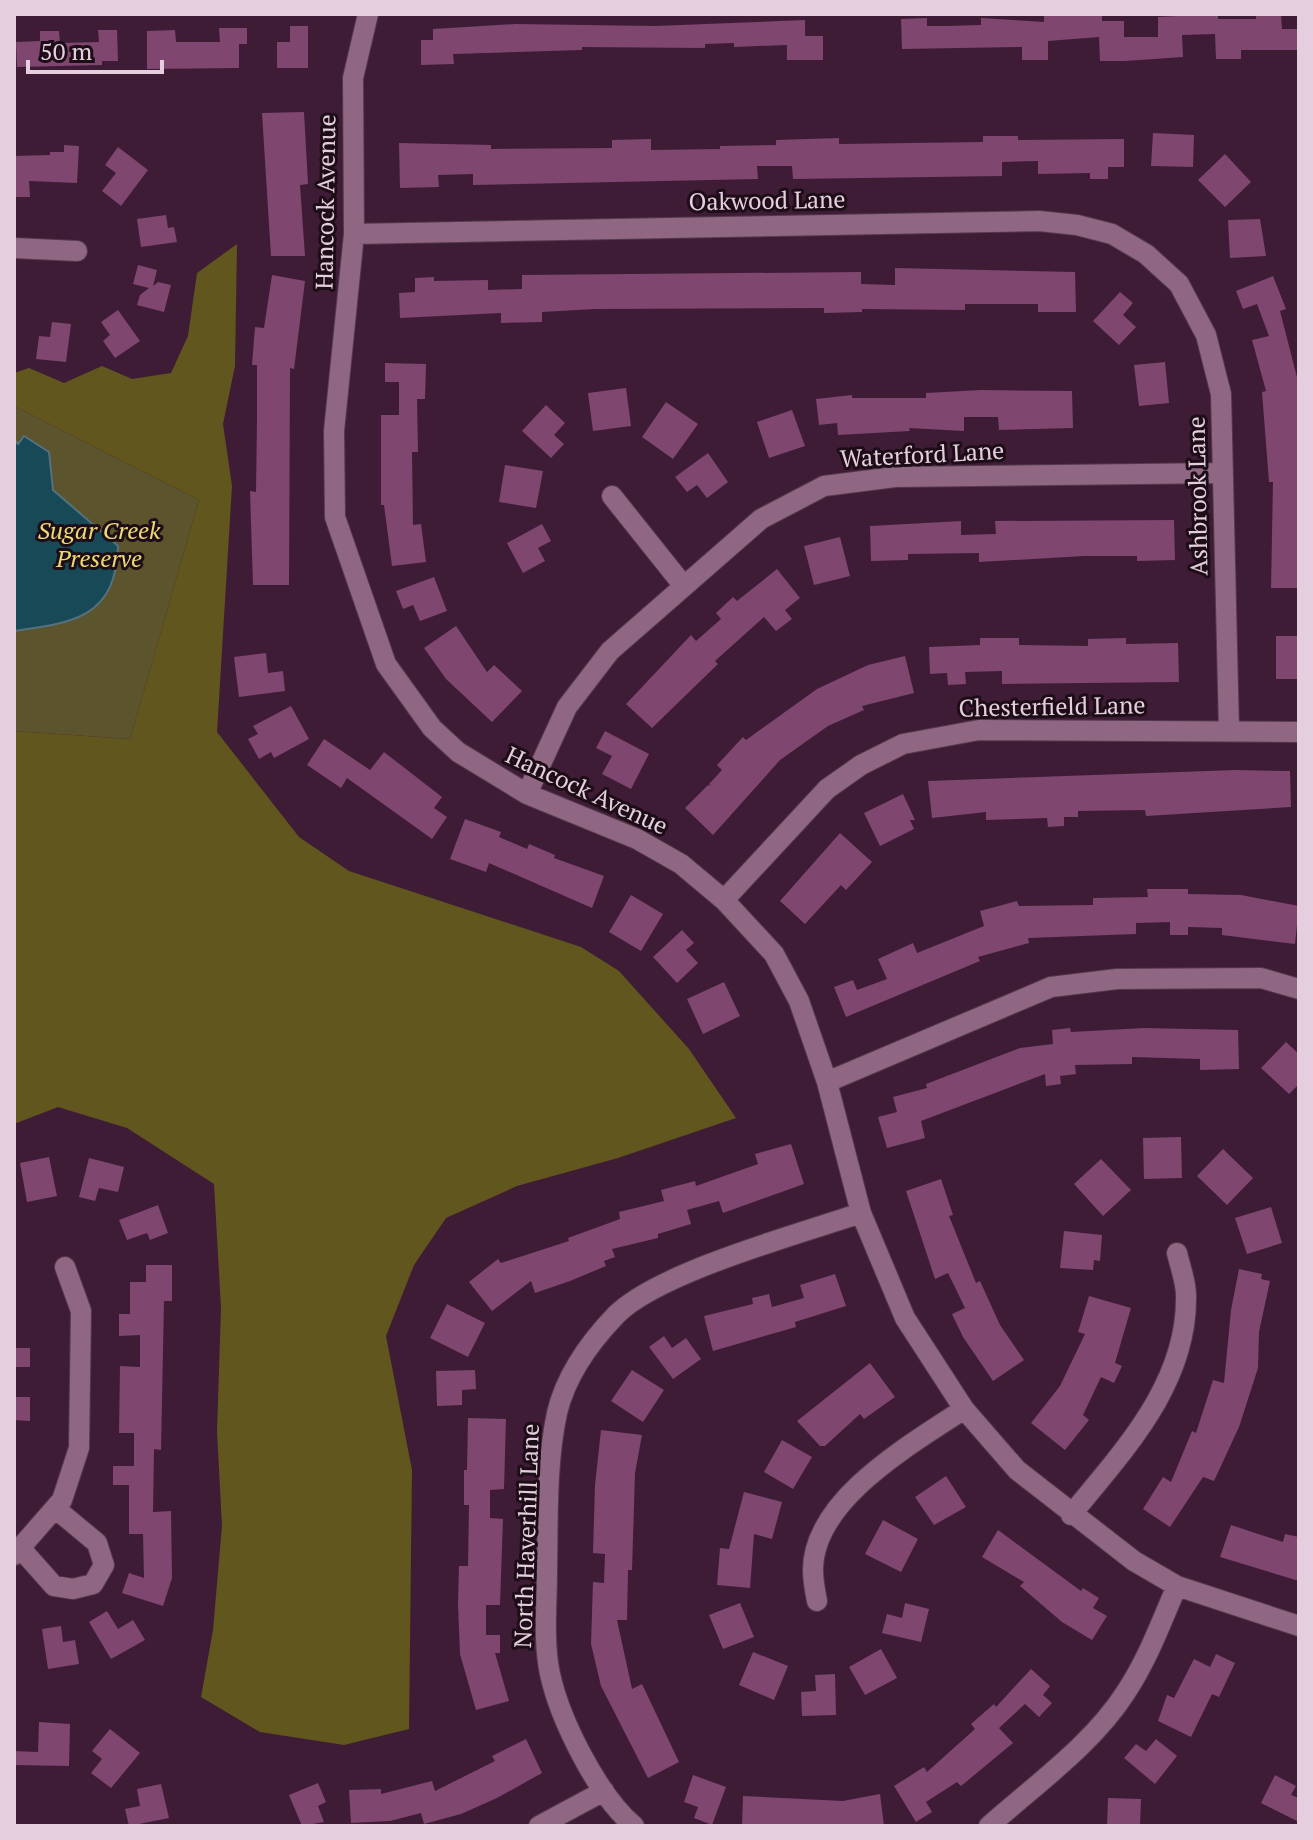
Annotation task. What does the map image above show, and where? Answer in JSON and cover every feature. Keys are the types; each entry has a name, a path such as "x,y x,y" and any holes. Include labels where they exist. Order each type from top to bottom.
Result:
{"street":[{"name":"Hancock Avenue","path":"368,14 353,78 354,234 334,431 335,517 386,664 441,736 492,776 527,794 637,839 681,864 724,900 774,954 799,1001 827,1082 861,1213 905,1318 964,1409 1017,1470 1134,1561 1177,1586 1299,1626"},
{"name":"Oakwood Lane","path":"354,234 1039,221 1077,225 1112,234 1146,254 1166,273"},
{"path":"14,248 77,251"},
{"name":"Ashbrook Lane","path":"1166,273 1179,284 1206,335 1221,394 1229,731"},
{"name":"Waterford Lane","path":"527,794 567,707 610,651 761,519 824,486 850,480 1222,473"},
{"path":"612,496 683,585"},
{"name":"Chesterfield Lane","path":"724,900 827,789 861,765 903,744 979,730 1299,732"},
{"path":"827,1082 1051,987 1117,979 1261,978 1299,989"},
{"name":"North Haverhill Lane","path":"634,1826 619,1814 604,1791 564,1717 546,1654 550,1484 557,1413 566,1388 596,1337 618,1313 658,1285 861,1213"},
{"path":"1071,1515 1147,1421 1177,1357 1186,1295 1177,1253"},
{"path":"56,1509 97,1543 104,1565 93,1584 73,1589 54,1586 18,1553 56,1509 79,1448 81,1311 65,1267"},
{"path":"817,1601 812,1568 822,1532 855,1487 964,1409"},
{"path":"989,1826 1103,1723 1141,1666 1177,1586"},
{"path":"539,1826 604,1791"}],"green space":[{"name":"Sugar Creek Preserve","path":"14,406 199,500 130,739 14,731"}],"shaded area":[{"path":"237,244 235,366 223,424 232,486 217,732 299,837 349,871 581,947 619,971 689,1049 736,1118 618,1158 517,1186 446,1218 414,1265 386,1336 412,1470 409,1729 344,1745 260,1732 201,1697 213,1630 222,1526 217,1431 221,1308 214,1184 127,1128 58,1107 14,1124 14,731 130,739 199,500 14,406 14,373 29,368 64,383 102,366 132,379 171,373 188,336 197,273"}],"water":[{"path":"24,436 49,452 53,490 118,546 109,588 100,602 88,612 55,624 14,631 14,439 18,444"}],"building":[{"path":"1218,14 1218,19 1256,19 1256,14 1281,14 1282,29 1299,29 1299,50 1241,50 1241,59 1216,59 1215,34 1182,35 1183,57 1125,61 1100,61 1099,37 1048,41 1048,60 1022,60 1022,47 902,49 901,19 927,18 927,26 946,26 981,25 981,18 1044,22 1044,16 1102,16 1102,21 1124,21 1124,37 1158,37 1158,17"},
{"path":"805,20 805,36 823,36 823,60 787,60 787,45 734,47 734,43 705,44 705,48 582,47 582,50 453,54 454,64 421,65 421,40 433,40 433,29 516,24 655,26"},
{"path":"290,26 308,26 308,68 277,68 277,42 290,42"},
{"path":"219,28 247,28 247,44 239,44 239,68 147,69 147,31 175,30 176,42 220,42"},
{"path":"98,30 117,30 118,61 102,61 102,65 17,67 16,42 40,41 40,31 59,31 60,43 99,42"},
{"path":"304,112 308,184 300,185 305,256 271,256 262,113"},
{"path":"1153,133 1194,135 1193,167 1151,166"},
{"path":"983,136 1018,136 1018,140 1124,139 1124,167 1108,167 1108,179 1090,179 1090,173 1038,174 1038,161 1002,162 1002,176 793,179 792,166 757,166 758,179 473,185 473,174 438,175 439,187 400,188 399,143 491,145 491,149 612,148 612,140 651,139 651,150 720,149 720,146 776,145 776,140 839,138 839,144 983,142"},
{"path":"64,145 79,146 77,183 29,181 30,197 14,197 14,156 64,152"},
{"path":"118,147 148,170 121,206 102,191 116,173 105,165"},
{"path":"1225,154 1251,182 1225,207 1198,180"},
{"path":"166,215 168,228 174,227 177,242 141,247 137,219"},
{"path":"1260,219 1266,256 1230,258 1228,220"},
{"path":"138,265 157,270 153,286 158,282 171,285 164,312 137,305 140,295 149,288 133,284"},
{"path":"895,268 1075,272 1076,312 1038,312 1038,304 965,304 965,310 862,309 862,312 824,313 824,308 595,309 542,312 542,322 501,323 501,313 400,318 399,293 415,292 415,278 434,277 434,281 488,280 488,290 522,289 522,275 861,272 861,284 895,285"},
{"path":"272,275 305,281 294,369 290,368 289,585 253,585 250,491 256,492 257,365 252,365 255,327 264,328"},
{"path":"1273,276 1286,309 1280,311 1299,385 1299,588 1271,588 1273,482 1269,482 1262,392 1266,391 1252,340 1269,336 1257,304 1243,309 1236,291"},
{"path":"1120,292 1133,303 1123,315 1136,327 1119,345 1093,321"},
{"path":"118,310 140,341 115,358 103,341 110,335 101,322"},
{"path":"52,322 71,324 66,362 36,359 39,336 50,337"},
{"path":"1165,362 1169,403 1139,406 1134,365"},
{"path":"385,363 426,364 425,399 417,399 418,452 412,452 413,525 421,524 426,562 392,566 384,505 381,505 381,415 399,415 399,382 385,382"},
{"path":"626,388 631,426 593,431 588,393"},
{"path":"1072,391 1073,428 999,430 998,417 964,417 964,431 909,428 910,431 838,435 837,423 819,425 816,399 852,395 852,398 926,398 926,393"},
{"path":"666,402 698,424 673,459 642,437"},
{"path":"546,405 565,423 554,435 564,444 551,458 522,431"},
{"path":"792,410 805,446 769,458 757,422"},
{"path":"708,453 728,482 707,498 697,485 687,492 675,477"},
{"path":"505,465 543,471 536,508 499,502"},
{"path":"1174,520 1175,560 1137,561 1137,556 1084,556 979,562 979,553 908,554 908,560 871,561 870,526 961,521 961,535 996,534 995,521"},
{"path":"542,524 551,541 538,548 545,561 523,573 507,543"},
{"path":"840,537 850,576 814,585 804,546"},
{"path":"777,569 800,598 785,610 792,619 776,631 764,617 715,661 718,664 652,728 626,704 691,635 696,641 721,619 716,613 733,597 737,601"},
{"path":"434,577 447,611 420,621 413,605 403,609 396,591"},
{"path":"456,626 487,672 494,665 522,691 492,722 446,679 424,648"},
{"path":"1276,636 1299,636 1299,679 1276,679"},
{"path":"980,638 1019,638 1019,645 1088,646 1088,639 1126,638 1126,644 1178,643 1179,682 1002,684 1002,671 965,672 966,684 948,685 947,673 930,674 929,647 980,645"},
{"path":"266,653 268,673 283,671 285,691 239,697 234,657"},
{"path":"905,656 914,693 862,706 864,710 828,726 780,760 713,835 685,808 708,785 711,786 709,784 722,770 717,765 743,737 746,740 817,689 868,665"},
{"path":"291,706 309,739 274,758 271,752 259,759 248,739 258,734 253,726"},
{"path":"605,731 649,754 631,789 602,774 612,756 596,748"},
{"path":"324,739 370,770 384,752 442,797 434,808 447,817 432,839 347,778 341,788 307,765"},
{"path":"1236,770 1290,771 1291,807 1146,816 1145,810 1078,811 1078,817 1064,817 1064,826 1048,827 1047,818 986,820 986,812 932,818 928,781"},
{"path":"903,794 915,820 910,820 914,829 880,846 864,813"},
{"path":"465,819 501,832 499,837 527,849 529,844 555,855 554,858 604,876 592,908 489,863 486,872 450,859"},
{"path":"840,833 872,862 846,890 841,885 805,924 780,901"},
{"path":"1147,889 1188,889 1188,894 1241,895 1299,906 1295,944 1222,935 1222,928 1188,927 1188,935 1170,935 1170,922 1136,923 1136,934 1028,938 1029,943 978,957 980,961 846,1017 834,987 853,980 857,990 887,979 878,959 913,943 917,953 984,926 980,911 1017,901 1019,906 1093,905 1093,898 1148,897"},
{"path":"631,895 663,914 641,951 609,932"},
{"path":"682,930 694,943 686,950 698,963 677,983 653,957"},
{"path":"724,982 740,1016 703,1034 687,999"},
{"path":"1070,1028 1071,1032 1144,1028 1238,1030 1239,1069 1200,1070 1200,1059 1132,1057 1132,1064 1075,1065 1076,1074 1060,1076 1061,1084 1046,1086 1045,1074 921,1121 925,1138 887,1148 878,1117 897,1112 893,1097 927,1088 926,1084 1020,1048 1053,1044 1052,1030"},
{"path":"1286,1042 1299,1054 1299,1084 1289,1094 1261,1068"},
{"path":"1181,1137 1182,1178 1144,1179 1143,1138"},
{"path":"791,1144 804,1184 723,1213 719,1201 687,1210 691,1224 658,1234 658,1238 612,1249 615,1257 604,1261 606,1266 570,1281 535,1293 531,1281 492,1311 469,1282 498,1259 501,1263 569,1241 568,1238 620,1219 619,1212 664,1201 661,1190 695,1181 696,1186 758,1164 755,1154"},
{"path":"1223,1149 1253,1178 1227,1205 1197,1176"},
{"path":"49,1157 57,1196 27,1202 20,1163"},
{"path":"89,1158 124,1167 118,1192 99,1188 95,1201 79,1197"},
{"path":"1101,1159 1131,1190 1103,1216 1074,1184"},
{"path":"941,1179 953,1215 949,1216 976,1283 980,1281 1000,1325 1024,1360 993,1381 963,1337 952,1314 965,1308 948,1273 935,1279 906,1191"},
{"path":"158,1205 168,1233 150,1240 147,1233 127,1240 119,1220"},
{"path":"1271,1207 1282,1243 1247,1254 1235,1218"},
{"path":"1064,1231 1102,1235 1100,1261 1094,1260 1093,1270 1060,1268"},
{"path":"146,1265 172,1265 172,1301 164,1301 161,1450 154,1449 153,1512 171,1511 172,1578 163,1606 122,1593 129,1573 144,1578 143,1534 129,1534 129,1485 113,1485 113,1466 134,1466 134,1433 119,1433 120,1366 140,1367 140,1335 119,1336 119,1314 130,1314 130,1282 146,1282"},
{"path":"1239,1269 1262,1274 1261,1279 1270,1281 1259,1332 1258,1368 1239,1427 1214,1481 1203,1477 1170,1527 1143,1509 1163,1477 1171,1482 1192,1431 1196,1433 1213,1380 1224,1383 1231,1310"},
{"path":"835,1274 846,1306 795,1322 796,1327 713,1351 704,1316 753,1304 752,1298 769,1294 772,1307 804,1298 800,1285"},
{"path":"1089,1296 1131,1308 1115,1363 1122,1366 1114,1383 1101,1377 1083,1415 1089,1420 1065,1450 1031,1423 1060,1386 1085,1334 1078,1332"},
{"path":"447,1304 485,1323 468,1357 430,1338"},
{"path":"664,1336 672,1348 686,1338 701,1359 673,1379 649,1347"},
{"path":"14,1348 30,1348 30,1367 14,1367"},
{"path":"870,1363 895,1397 864,1419 860,1414 825,1446 820,1446 797,1421"},
{"path":"475,1370 476,1389 462,1390 462,1405 437,1406 436,1371"},
{"path":"632,1370 664,1390 643,1422 611,1401"},
{"path":"14,1397 30,1397 30,1421 14,1420"},
{"path":"468,1418 506,1419 504,1489 490,1490 490,1518 503,1519 500,1605 486,1605 486,1635 500,1635 500,1653 495,1653 509,1701 476,1710 460,1654 458,1604 459,1566 468,1566 469,1505 464,1505 464,1470 467,1470"},
{"path":"601,1430 642,1435 635,1473 627,1620 617,1620 632,1689 642,1684 679,1762 648,1778 601,1686 591,1644 593,1582 604,1583 605,1554 593,1553 595,1485"},
{"path":"782,1440 812,1457 793,1489 764,1472"},
{"path":"946,1476 966,1507 934,1525 915,1497"},
{"path":"744,1492 782,1502 772,1539 754,1534 750,1588 717,1585 720,1548 729,1549"},
{"path":"883,1520 918,1539 901,1572 865,1554"},
{"path":"1231,1525 1283,1542 1285,1534 1299,1537 1299,1581 1220,1557"},
{"path":"998,1530 1081,1591 1083,1588 1099,1598 1093,1608 1107,1616 1092,1640 1062,1622 1020,1586 1024,1582 982,1557"},
{"path":"740,1603 754,1637 723,1649 709,1615"},
{"path":"905,1603 929,1609 921,1642 882,1633 887,1614 902,1618"},
{"path":"107,1611 118,1629 133,1620 145,1640 111,1659 89,1622"},
{"path":"61,1626 63,1642 75,1640 79,1664 48,1669 42,1629"},
{"path":"881,1649 897,1678 865,1695 849,1667"},
{"path":"753,1652 788,1666 774,1700 739,1685"},
{"path":"1216,1654 1235,1663 1219,1697 1212,1694 1191,1737 1158,1721 1167,1695 1174,1698 1194,1659 1210,1667"},
{"path":"1031,1669 1050,1686 1043,1695 1052,1703 1039,1717 1025,1704 999,1728 1013,1743 961,1786 957,1782 926,1802 932,1812 916,1822 894,1786 924,1767 927,1772 975,1729 971,1724 994,1704 996,1707"},
{"path":"835,1674 836,1715 802,1716 801,1692 816,1691 815,1675"},
{"path":"39,1722 70,1724 69,1766 14,1765 14,1751 38,1752"},
{"path":"110,1729 140,1753 111,1788 91,1773 102,1759 92,1751"},
{"path":"526,1739 542,1773 497,1798 461,1814 424,1824 421,1813 390,1821 351,1823 349,1790 381,1789 381,1794 432,1781 435,1791 495,1761 492,1756"},
{"path":"1156,1739 1177,1756 1155,1784 1124,1758 1136,1744 1146,1751"},
{"path":"693,1775 726,1787 712,1825 694,1818 698,1807 684,1802"},
{"path":"1275,1775 1296,1786 1291,1795 1299,1798 1299,1822 1261,1803"},
{"path":"318,1783 326,1802 318,1806 324,1822 302,1826 289,1795"},
{"path":"161,1784 169,1818 129,1826 125,1809 140,1806 137,1789"},
{"path":"880,1794 884,1826 742,1826 743,1796 843,1801"},
{"path":"1108,1798 1141,1799 1140,1826 1107,1826"}]}
